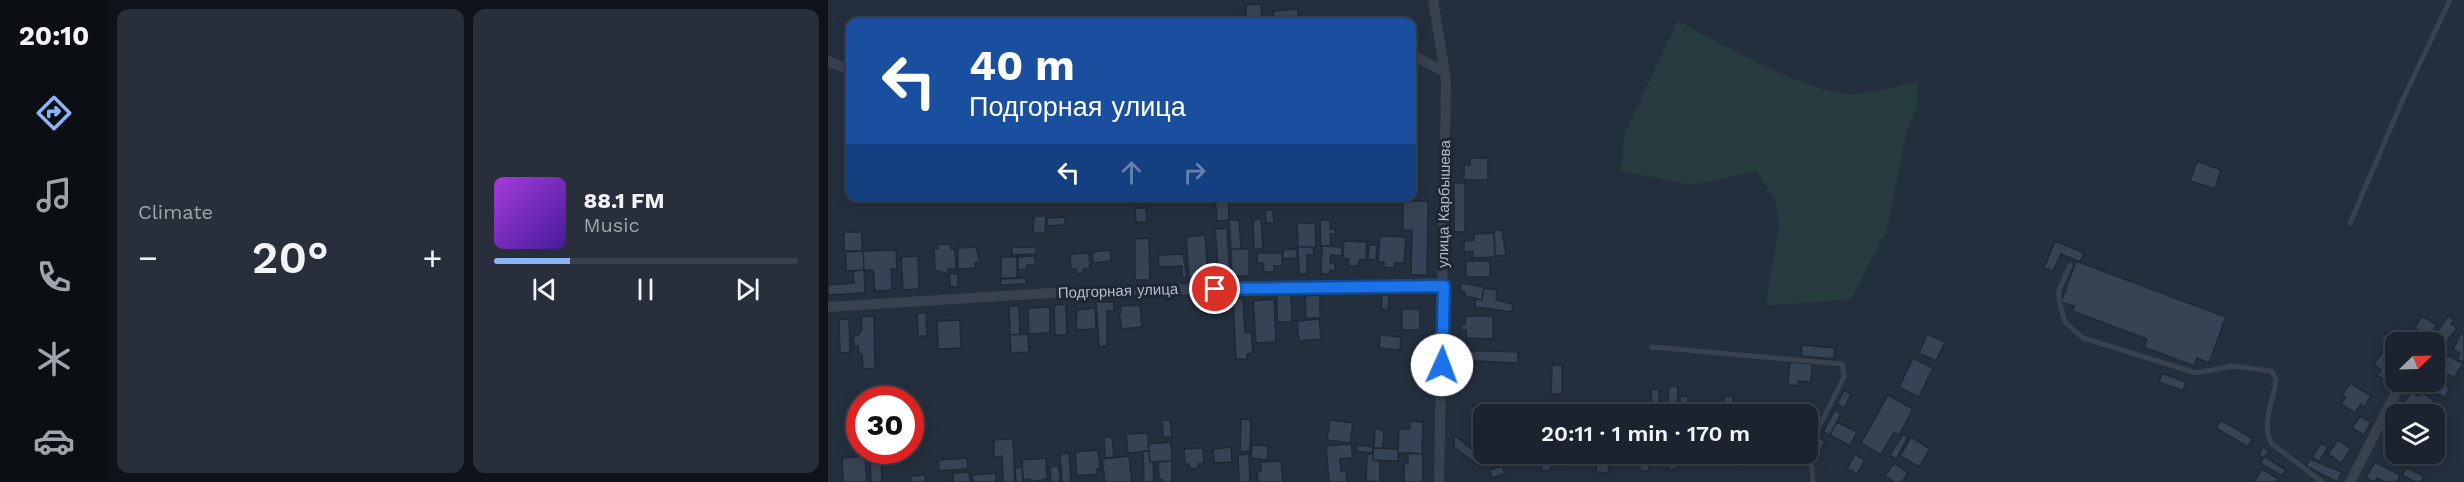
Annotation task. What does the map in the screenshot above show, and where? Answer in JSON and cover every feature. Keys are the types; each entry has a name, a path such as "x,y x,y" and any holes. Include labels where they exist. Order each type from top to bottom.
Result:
{"street":[{"name":"улица Карбышева","path":"1433,0 1445,72 1444,286 1439,482"},
{"path":"1416,57 1445,72"},
{"path":"828,61 846,68"},
{"name":"Подгорная улица","path":"828,307 1050,293 1310,286 1444,286"},
{"path":"2350,482 2396,392"}],"lane":[{"path":"2350,223 2403,99 2450,0"},
{"path":"2070,265 2059,290 2059,300 2065,322 2083,338 2196,373 2233,366 2271,371 2276,379 2267,411 2267,434 2271,443 2322,482"},
{"path":"1652,347 1842,364 1844,377 1810,445 1813,482"}],"green space":[{"path":"1678,21 1768,68 1819,88 1860,94 1918,81 1916,109 1907,131 1887,230 1851,299 1766,306 1779,227 1775,200 1757,171 1692,185 1621,171 1625,132"}],"building":[{"path":"1261,4 1262,18 1239,18 1239,15 1246,15 1246,5"},
{"path":"1298,9 1299,18 1274,18 1273,11"},
{"path":"1470,158 1488,158 1488,180 1464,180 1464,165 1470,165"},
{"path":"2197,161 2221,170 2215,189 2190,181"},
{"path":"1454,183 1465,183 1465,232 1454,232"},
{"path":"1215,201 1228,201 1229,220 1217,221"},
{"path":"1403,201 1428,201 1427,275 1411,275 1412,230 1403,230"},
{"path":"1135,208 1146,208 1147,222 1136,222"},
{"path":"1265,210 1273,210 1274,223 1266,223"},
{"path":"1034,216 1046,216 1045,233 1033,233"},
{"path":"1065,217 1065,225 1047,226 1047,218"},
{"path":"1261,219 1263,249 1254,249 1253,220"},
{"path":"1229,220 1239,220 1241,249 1231,249"},
{"path":"1320,220 1330,220 1330,229 1335,229 1335,234 1330,234 1331,246 1321,246"},
{"path":"1297,223 1315,223 1316,247 1298,247"},
{"path":"1227,228 1230,277 1219,277 1215,229"},
{"path":"1494,230 1502,230 1506,255 1495,256"},
{"path":"844,232 862,232 862,251 844,251"},
{"path":"1494,233 1495,257 1473,258 1473,251 1464,252 1464,241 1474,240 1474,234"},
{"path":"1205,235 1208,277 1189,278 1186,237"},
{"path":"1380,236 1406,237 1404,263 1395,263 1395,268 1384,267 1384,262 1378,262"},
{"path":"1149,238 1150,280 1135,280 1135,239"},
{"path":"1344,241 1367,242 1366,260 1359,260 1358,266 1348,266 1349,259 1343,258"},
{"path":"2055,241 2084,253 2080,262 2061,254 2053,271 2044,268"},
{"path":"938,244 951,244 951,249 955,249 956,269 948,269 948,274 935,270 934,249 938,249"},
{"path":"1369,245 1377,245 1376,260 1368,259"},
{"path":"1322,246 1342,247 1342,256 1331,255 1330,263 1335,263 1335,271 1330,270 1329,274 1321,274"},
{"path":"976,247 980,262 975,263 975,268 958,269 958,248"},
{"path":"1012,247 1036,247 1036,254 1012,255"},
{"path":"1298,247 1313,247 1314,255 1307,255 1307,274 1299,274"},
{"path":"1231,249 1249,249 1249,276 1232,276"},
{"path":"1297,249 1297,258 1283,259 1283,250"},
{"path":"896,250 897,269 891,269 892,290 875,291 873,270 864,270 863,251"},
{"path":"1110,250 1111,261 1093,263 1092,252"},
{"path":"863,251 864,270 846,271 846,252"},
{"path":"1089,253 1090,268 1083,269 1083,273 1076,274 1076,269 1071,270 1070,254"},
{"path":"1257,253 1282,253 1282,266 1274,266 1274,272 1264,272 1263,263 1257,263"},
{"path":"1183,254 1187,277 1182,277 1182,266 1159,267 1158,255"},
{"path":"918,256 919,289 903,290 901,257"},
{"path":"1035,256 1035,265 1027,265 1027,269 1018,270 1018,257"},
{"path":"1001,257 1017,257 1017,278 1001,278"},
{"path":"1466,261 1490,261 1490,277 1466,277"},
{"path":"2076,261 2226,317 2209,363 2197,358 2194,366 2144,347 2147,339 2072,311 2074,306 2061,302"},
{"path":"864,270 865,293 828,295 828,285 854,283 853,271"},
{"path":"949,274 958,274 958,287 950,287"},
{"path":"1026,278 1026,284 1001,285 1001,279"},
{"path":"1461,283 1484,287 1482,300 1465,296 1465,292 1460,291"},
{"path":"1484,288 1497,290 1496,300 1513,304 1512,312 1475,307 1476,299 1482,300"},
{"path":"1277,295 1291,295 1292,322 1277,322"},
{"path":"1320,295 1320,318 1306,318 1305,296"},
{"path":"1382,295 1389,295 1388,310 1381,309"},
{"path":"1243,298 1245,333 1251,332 1253,353 1247,354 1247,359 1236,359 1233,299"},
{"path":"1274,299 1276,342 1256,343 1253,301"},
{"path":"1096,302 1114,302 1114,311 1107,311 1107,346 1099,347"},
{"path":"1066,304 1067,335 1055,335 1054,305"},
{"path":"1140,305 1142,327 1122,329 1119,313 1121,313 1121,306"},
{"path":"1009,306 1019,306 1020,334 1010,335"},
{"path":"1050,307 1050,333 1029,334 1028,308"},
{"path":"1095,308 1096,329 1076,330 1077,310"},
{"path":"1402,309 1420,309 1420,330 1402,330"},
{"path":"917,313 926,313 927,336 918,336"},
{"path":"874,316 875,368 863,369 862,354 859,354 858,346 854,347 853,336 857,336 862,330 861,317"},
{"path":"1465,316 1493,316 1493,339 1466,338 1466,330 1461,331 1461,324 1465,324"},
{"path":"2422,316 2437,325 2432,332 2421,332 2414,328"},
{"path":"2448,316 2454,320 2451,324 2457,328 2445,344 2445,332 2437,332"},
{"path":"839,319 849,319 850,353 840,353"},
{"path":"1319,319 1321,339 1299,341 1297,321"},
{"path":"960,320 961,348 938,349 937,321"},
{"path":"2397,327 2405,332 2394,332"},
{"path":"2461,333 2464,334 2464,362 2457,359 2460,353 2453,350"},
{"path":"1028,334 1029,352 1011,353 1010,335"},
{"path":"1927,334 1945,342 1936,361 1919,353"},
{"path":"1380,335 1401,337 1400,350 1379,348"},
{"path":"1802,345 1835,348 1834,359 1801,356"},
{"path":"1455,350 1518,352 1518,363 1455,360"},
{"path":"2382,353 2385,355 2383,379 2377,375 2381,370 2374,364"},
{"path":"2448,355 2463,364 2454,378 2445,373 2445,360"},
{"path":"1913,358 1933,368 1919,397 1899,387"},
{"path":"1790,362 1812,364 1811,382 1798,381 1798,386 1788,385"},
{"path":"1552,365 1562,365 1562,394 1551,394"},
{"path":"2162,373 2186,382 2183,391 2159,382"},
{"path":"2350,383 2371,396 2364,407 2361,404 2355,413 2341,404 2346,397 2342,395"},
{"path":"2445,385 2450,388 2445,398 2434,392 2445,392"},
{"path":"1669,386 1678,387 1677,404 1668,404"},
{"path":"1651,389 1659,389 1659,404 1652,404"},
{"path":"1844,390 1851,394 1844,408 1837,404"},
{"path":"2411,392 2419,396 2421,392 2434,400 2432,403 2434,404 2403,404"},
{"path":"1888,395 1913,409 1899,435 1894,432 1881,455 1861,443"},
{"path":"1680,396 1688,397 1688,404 1680,404"},
{"path":"1724,396 1733,396 1733,404 1724,404"},
{"path":"1835,410 1841,414 1830,435 1823,432"},
{"path":"2360,416 2371,422 2364,435 2352,428"},
{"path":"1241,419 1251,420 1250,452 1240,451"},
{"path":"1162,420 1170,420 1172,437 1163,437"},
{"path":"1330,420 1353,423 1350,443 1327,440"},
{"path":"2221,420 2253,439 2248,447 2216,428"},
{"path":"1410,421 1423,422 1422,454 1398,453 1399,429 1410,429"},
{"path":"1837,422 1857,432 1850,446 1830,435"},
{"path":"1375,428 1384,431 1383,448 1374,448"},
{"path":"1148,433 1149,451 1128,453 1126,434"},
{"path":"1903,434 1908,437 1896,459 1890,455"},
{"path":"1454,435 1473,450 1473,462 1454,447"},
{"path":"1104,437 1112,437 1114,457 1105,458"},
{"path":"1911,437 1930,449 1919,467 1900,456"},
{"path":"1819,438 1825,441 1819,453 1818,453"},
{"path":"1013,439 1015,482 1003,482 1002,456 994,457 994,440"},
{"path":"2338,440 2351,449 2341,463 2328,454"},
{"path":"1171,442 1172,461 1150,462 1148,444"},
{"path":"2321,443 2328,447 2319,462 2312,457"},
{"path":"1351,444 1353,458 1340,459 1341,471 1346,470 1347,482 1329,482 1326,446"},
{"path":"1252,445 1268,446 1267,460 1251,458"},
{"path":"1357,445 1373,447 1372,453 1356,451"},
{"path":"1231,447 1232,462 1214,463 1213,449"},
{"path":"2263,447 2269,451 2265,457 2286,470 2282,476 2260,463 2264,458 2259,455"},
{"path":"1203,448 1204,463 1198,464 1198,468 1190,469 1189,464 1185,464 1184,449"},
{"path":"1373,448 1398,449 1398,461 1373,460"},
{"path":"1098,450 1100,469 1097,469 1097,474 1077,476 1075,452"},
{"path":"1143,451 1149,451 1150,462 1153,462 1154,482 1144,482"},
{"path":"1069,453 1071,482 1062,482 1060,454"},
{"path":"1408,453 1423,454 1423,482 1404,482 1404,465 1408,462"},
{"path":"1249,454 1250,482 1239,482 1238,455"},
{"path":"1367,454 1373,454 1373,460 1380,461 1380,482 1366,481"},
{"path":"1855,454 1865,460 1857,474 1847,469"},
{"path":"1129,456 1132,482 1105,482 1102,459"},
{"path":"842,458 846,458 846,464 866,464 867,482 843,482"},
{"path":"967,458 968,469 939,471 938,460"},
{"path":"1046,458 1047,479 1030,482 1030,479 1023,480 1022,460"},
{"path":"2310,459 2342,472 2337,482 2306,466"},
{"path":"1172,461 1172,482 1162,482 1162,479 1159,479 1158,462"},
{"path":"1281,461 1283,482 1258,482 1257,472 1261,471 1261,462"},
{"path":"2375,462 2400,475 2397,482 2385,482 2377,478 2375,482 2366,478"},
{"path":"1894,463 1908,473 1902,482 1894,482 1885,476"},
{"path":"870,464 881,464 882,482 871,482"},
{"path":"1542,464 1551,464 1551,470 1542,471"},
{"path":"1553,464 1565,464 1565,466 1553,466"},
{"path":"1596,464 1617,464 1617,466 1609,466 1608,473 1596,472"},
{"path":"1640,464 1649,464 1649,471 1640,471"},
{"path":"1669,464 1677,464 1677,469 1669,470"},
{"path":"1059,466 1060,482 1051,482 1050,467"},
{"path":"1502,466 1505,474 1492,478 1489,470"},
{"path":"1022,467 1023,482 1016,482 1015,468"},
{"path":"2407,467 2424,477 2421,482 2415,482 2402,475"},
{"path":"2262,469 2278,479 2276,482 2254,482"},
{"path":"969,472 970,482 947,482 953,481 953,473"},
{"path":"996,473 996,482 973,482 972,475"},
{"path":"925,475 926,482 911,482 911,476"}],"route":[{"path":"1215,289 1444,286 1442,365"}]}
